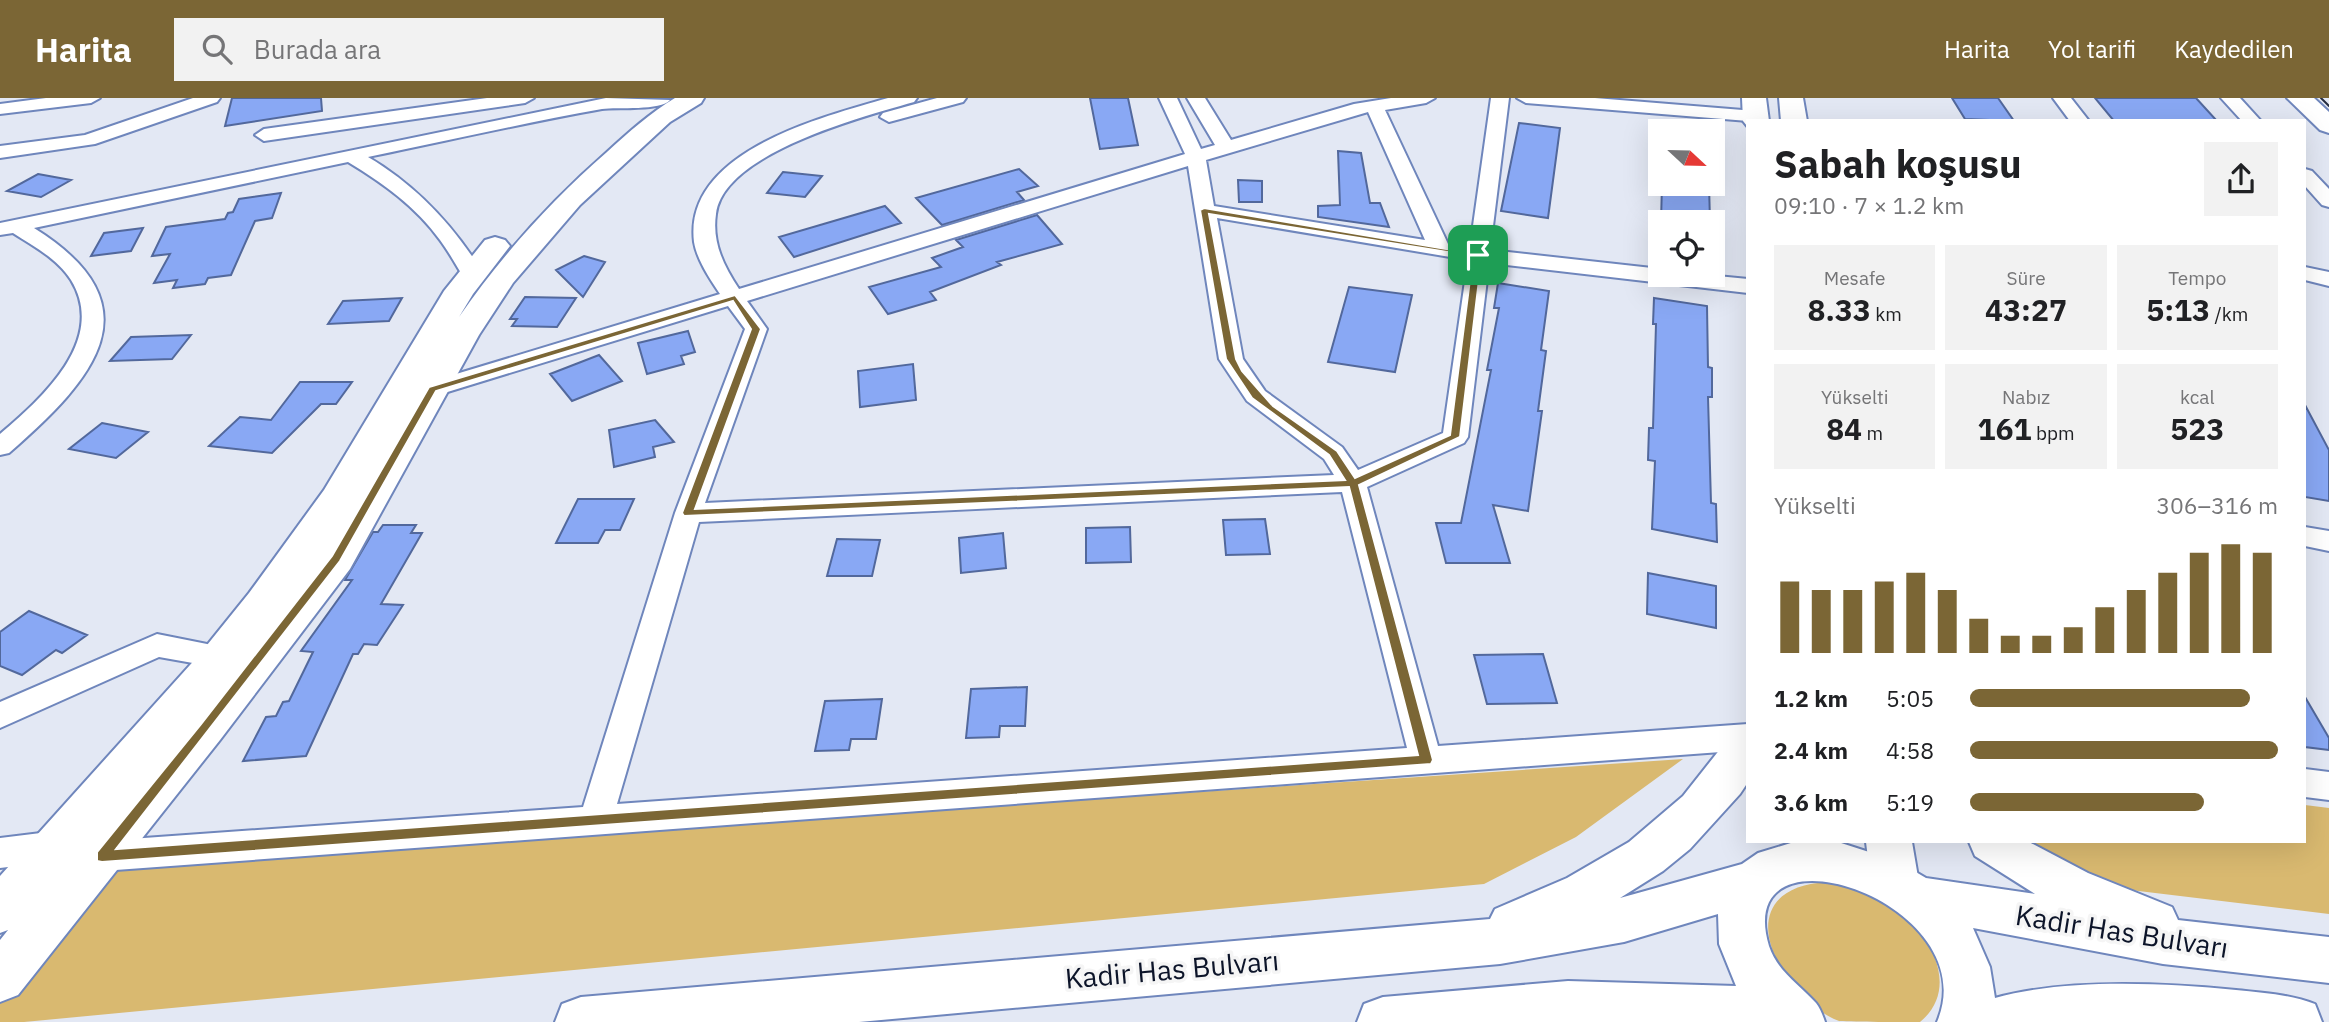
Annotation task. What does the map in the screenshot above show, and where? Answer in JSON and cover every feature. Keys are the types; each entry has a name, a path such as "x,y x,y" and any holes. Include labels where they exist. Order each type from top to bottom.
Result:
{"main road":[{"path":"1791,98 1794,119"},
{"path":"2299,98 2329,125"},
{"path":"0,911 221,657 292,564 338,498 447,310 472,273 503,237 624,124 673,99"},
{"path":"0,978 205,728 336,558 481,306 543,227 660,117 673,99"},
{"path":"1454,945 1501,930 1559,906 1618,876 1651,854 1706,805 1746,750"},
{"path":"1993,843 2038,873 2077,894 2226,949"},
{"name":"Kadir Has Bulvarı","path":"581,1022 1454,945 1565,932 1624,920 1768,864 1793,861 1829,860 1868,870 1900,874 2017,914 2125,935 2329,960"},
{"path":"1768,864 1746,898 1741,918 1743,941 1751,965 1761,981 1793,1017"},
{"path":"1900,874 1955,943 1966,968 1970,993 1963,1022"},
{"path":"1383,1022 1543,1015 1603,1006 1793,1017"},
{"path":"1998,1022 2068,1010 2110,1008 2165,1008 2231,1019 2296,1022"}],"street":[{"path":"0,109 91,98"},
{"path":"0,152 88,140 211,98"},
{"path":"264,135 525,98"},
{"path":"595,821 688,513 756,329 743,295 712,263 702,221 716,190 733,169 769,146 850,113 908,98"},
{"path":"850,113 957,98"},
{"path":"1168,98 1196,158 1231,359 1237,372 1256,396 1333,453 1353,483 1426,760"},
{"path":"1196,98 1226,148"},
{"path":"432,389 1226,148 1374,105 1420,98"},
{"path":"688,513 1353,483 1455,437 1500,98"},
{"path":"1526,98 1755,111"},
{"path":"2062,98 2078,119"},
{"path":"2230,98 2250,119"},
{"path":"8,227 587,106 673,99"},
{"path":"1374,105 1439,248"},
{"path":"351,155 376,169 418,200 446,230 472,273"},
{"path":"2306,177 2329,201"},
{"path":"1204,210 1478,255 1746,286"},
{"path":"0,447 62,388 83,359 95,325 90,296 75,270 50,245 8,227"},
{"path":"2306,274 2329,279"},
{"path":"2306,537 2329,541"},
{"path":"0,716 157,645 221,657"},
{"path":"102,856 1746,737"},
{"path":"2306,783 2329,786"},
{"path":"0,852 57,846"}],"shaded area":[{"path":"1683,759 1576,837 1484,884 24,1022 0,1022 0,1000 109,866"},
{"path":"2306,805 2329,808 2329,914 2122,889 2047,859 2021,843 2306,843"},
{"path":"1829,882 1858,889 1886,902 1901,912 1926,940 1935,957 1939,991 1933,1007 1920,1022 1839,1021 1814,1005 1786,975 1775,957 1769,938 1768,921 1774,906 1785,894 1803,886"}],"building":[{"path":"232,98 321,98 322,111 225,126"},
{"path":"1090,98 1128,98 1138,145 1100,149"},
{"path":"1952,98 1998,98 2013,119 1965,119"},
{"path":"2095,98 2196,98 2215,119 2112,119"},
{"path":"1519,123 1560,128 1548,218 1501,211"},
{"path":"1338,151 1361,153 1370,203 1380,203 1389,227 1318,217 1318,206 1340,205"},
{"path":"1019,169 1038,186 1017,192 1024,200 942,225 916,198"},
{"path":"783,172 822,176 805,197 767,193"},
{"path":"38,174 71,180 41,197 7,191"},
{"path":"1238,180 1262,181 1262,202 1239,202"},
{"path":"281,193 272,218 255,221 231,275 208,278 205,284 173,288 177,280 154,283 170,254 152,256 166,227 225,219 228,213 233,212 239,199"},
{"path":"1662,196 1709,196 1710,210 1661,210"},
{"path":"885,206 901,223 794,257 779,237"},
{"path":"1037,215 1062,244 997,262 1001,265 930,292 936,300 888,314 869,287 941,267 932,258 963,247 956,240"},
{"path":"143,228 131,251 91,256 104,233"},
{"path":"584,256 605,262 583,297 556,270"},
{"path":"1498,283 1549,291 1541,350 1546,351 1538,411 1542,411 1528,511 1493,505 1510,563 1446,563 1436,523 1461,523 1491,370 1487,370 1499,308 1494,308"},
{"path":"1349,287 1412,295 1395,372 1328,362"},
{"path":"525,297 576,298 557,327 512,326 517,319 510,319"},
{"path":"402,298 389,321 328,324 343,301"},
{"path":"1654,298 1707,306 1708,367 1712,368 1712,397 1708,397 1711,503 1716,504 1717,542 1652,529 1655,461 1648,460 1649,428 1653,428 1656,324 1653,324"},
{"path":"688,331 695,352 681,356 684,364 647,374 638,343"},
{"path":"191,335 172,359 110,361 131,337"},
{"path":"599,355 622,381 572,401 550,374"},
{"path":"913,364 916,400 860,407 858,371"},
{"path":"300,382 352,382 336,404 321,404 272,453 209,446 240,417 271,420"},
{"path":"2306,407 2329,450 2329,501 2306,497"},
{"path":"655,420 674,442 653,447 655,457 614,467 609,430"},
{"path":"102,423 148,432 116,458 69,449"},
{"path":"578,499 634,499 620,530 605,530 598,543 556,543"},
{"path":"1265,519 1270,554 1226,555 1223,520"},
{"path":"383,525 416,525 411,533 422,533 381,604 403,605 377,645 364,644 358,654 353,654 306,756 243,761 266,717 276,716 283,702 289,701 313,652 301,651 352,580 345,580 373,532 378,532"},
{"path":"1130,527 1131,562 1086,563 1086,528"},
{"path":"1003,533 1006,568 961,573 959,538"},
{"path":"837,539 880,540 872,576 827,576"},
{"path":"1648,573 1716,586 1716,628 1647,614"},
{"path":"29,611 87,635 62,653 56,650 22,675 0,666 0,632"},
{"path":"1543,654 1557,703 1487,704 1474,655"},
{"path":"1027,687 1025,726 1000,726 999,737 966,738 971,689"},
{"path":"882,699 876,739 851,739 849,750 815,751 825,701"},
{"path":"2306,699 2329,738 2329,750 2306,747"}],"tram line":[{"path":"2321,98 2329,106"}],"route":[{"path":"1478,255 1204,210 1231,359 1237,372 1256,396 1270,408 1333,453 1353,483 1426,760 102,856 276,638 336,558 432,389 735,298 756,329 688,513 1353,483 1455,437 1478,255"}]}
